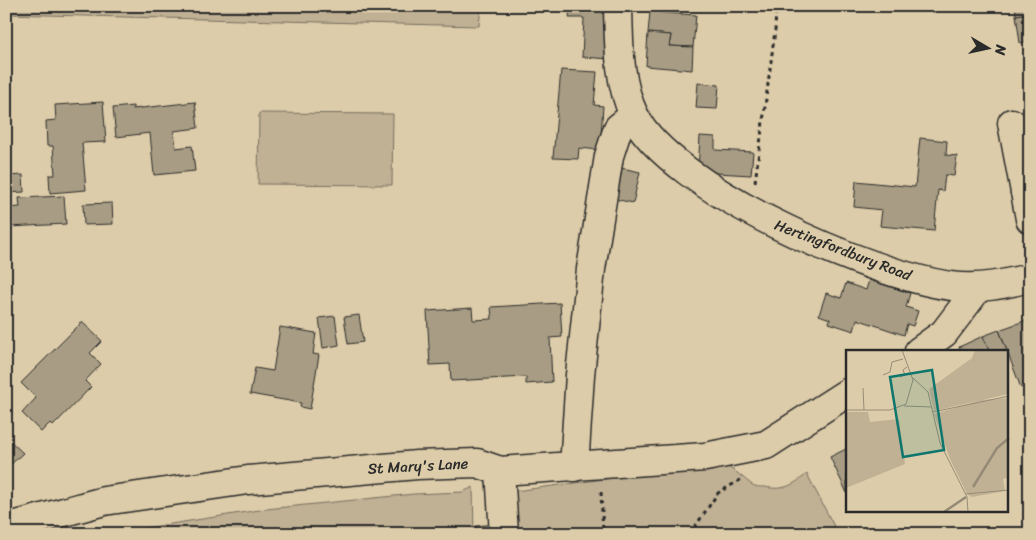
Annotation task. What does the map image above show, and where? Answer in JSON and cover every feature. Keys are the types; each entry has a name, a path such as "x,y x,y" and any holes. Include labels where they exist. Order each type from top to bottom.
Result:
{"street":[{"name":"Hertingfordbury Road","path":"618,6 624,84 634,114 656,146 686,172 774,224 820,244 910,277 951,286 978,288 1030,278"},
{"path":"587,466 580,375 591,269 609,156 618,128 634,114"},
{"path":"1012,123 1028,192 1030,220"},
{"path":"920,350 944,333 978,288"},
{"name":"St Mary's Lane","path":"6,528 104,502 248,480 427,464 477,463 500,471 705,457 766,445 846,394"},
{"path":"500,471 504,534"}],"path":[{"path":"751,210 775,31 776,6"},
{"path":"587,466 603,534"},
{"path":"690,534 718,493 747,476"}],"shaded area":[{"path":"6,6 481,6 479,26 6,14"},
{"path":"259,113 393,114 392,185 258,184"},
{"path":"718,464 732,469 752,485 758,487 783,488 793,484 807,474 838,534 517,534 515,491"},
{"path":"473,487 474,534 107,534 266,509 414,494 463,492"}],"building":[{"path":"570,6 605,6 604,29 611,29 610,59 582,57 584,18 569,18"},
{"path":"650,6 682,6 681,14 650,12"},
{"path":"1015,6 1030,6 1030,13 1016,15"},
{"path":"650,12 696,15 693,47 669,46 671,35 648,33"},
{"path":"1030,13 1030,42 1020,43 1016,15"},
{"path":"648,33 671,35 669,46 693,47 692,70 646,66"},
{"path":"561,70 597,72 594,105 603,106 600,150 579,148 578,159 553,158"},
{"path":"698,83 719,85 717,109 696,108"},
{"path":"103,102 106,142 82,143 86,190 50,193 49,175 55,175 53,146 47,146 46,121 56,120 55,105"},
{"path":"195,102 198,128 174,131 176,148 192,146 195,171 154,175 150,133 116,137 113,108 133,106 133,109"},
{"path":"700,136 715,137 715,150 753,152 751,175 698,172"},
{"path":"920,138 947,141 946,155 957,156 954,176 945,175 943,191 938,190 934,231 880,226 882,210 854,207 856,181 915,187"},
{"path":"622,168 640,172 633,203 615,199"},
{"path":"23,175 24,192 6,193 6,176"},
{"path":"64,196 66,224 9,227 8,208 20,207 19,198"},
{"path":"112,203 113,224 84,225 83,204"},
{"path":"869,280 910,293 906,307 918,311 913,326 907,324 904,335 857,319 854,331 829,323 830,319 819,315 826,293 841,298 846,283 866,290"},
{"path":"560,303 562,337 550,338 552,382 526,384 526,377 451,381 450,364 430,365 427,311 472,308 473,320 492,319 491,307"},
{"path":"359,315 363,342 348,344 344,317"},
{"path":"335,316 339,345 323,348 319,318"},
{"path":"1030,319 1030,385 1021,388 999,330"},
{"path":"82,322 102,341 90,353 101,364 85,381 91,387 53,426 50,423 41,432 22,413 36,398 21,383"},
{"path":"280,327 316,333 313,354 319,355 310,409 300,407 301,403 250,394 255,368 273,371"},
{"path":"999,330 1007,350 989,350 983,336"},
{"path":"983,336 989,350 960,350 959,347"},
{"path":"6,437 23,453 6,469"},
{"path":"846,449 846,491 830,457"},
{"path":"495,524 496,534 476,534 476,526"}]}
